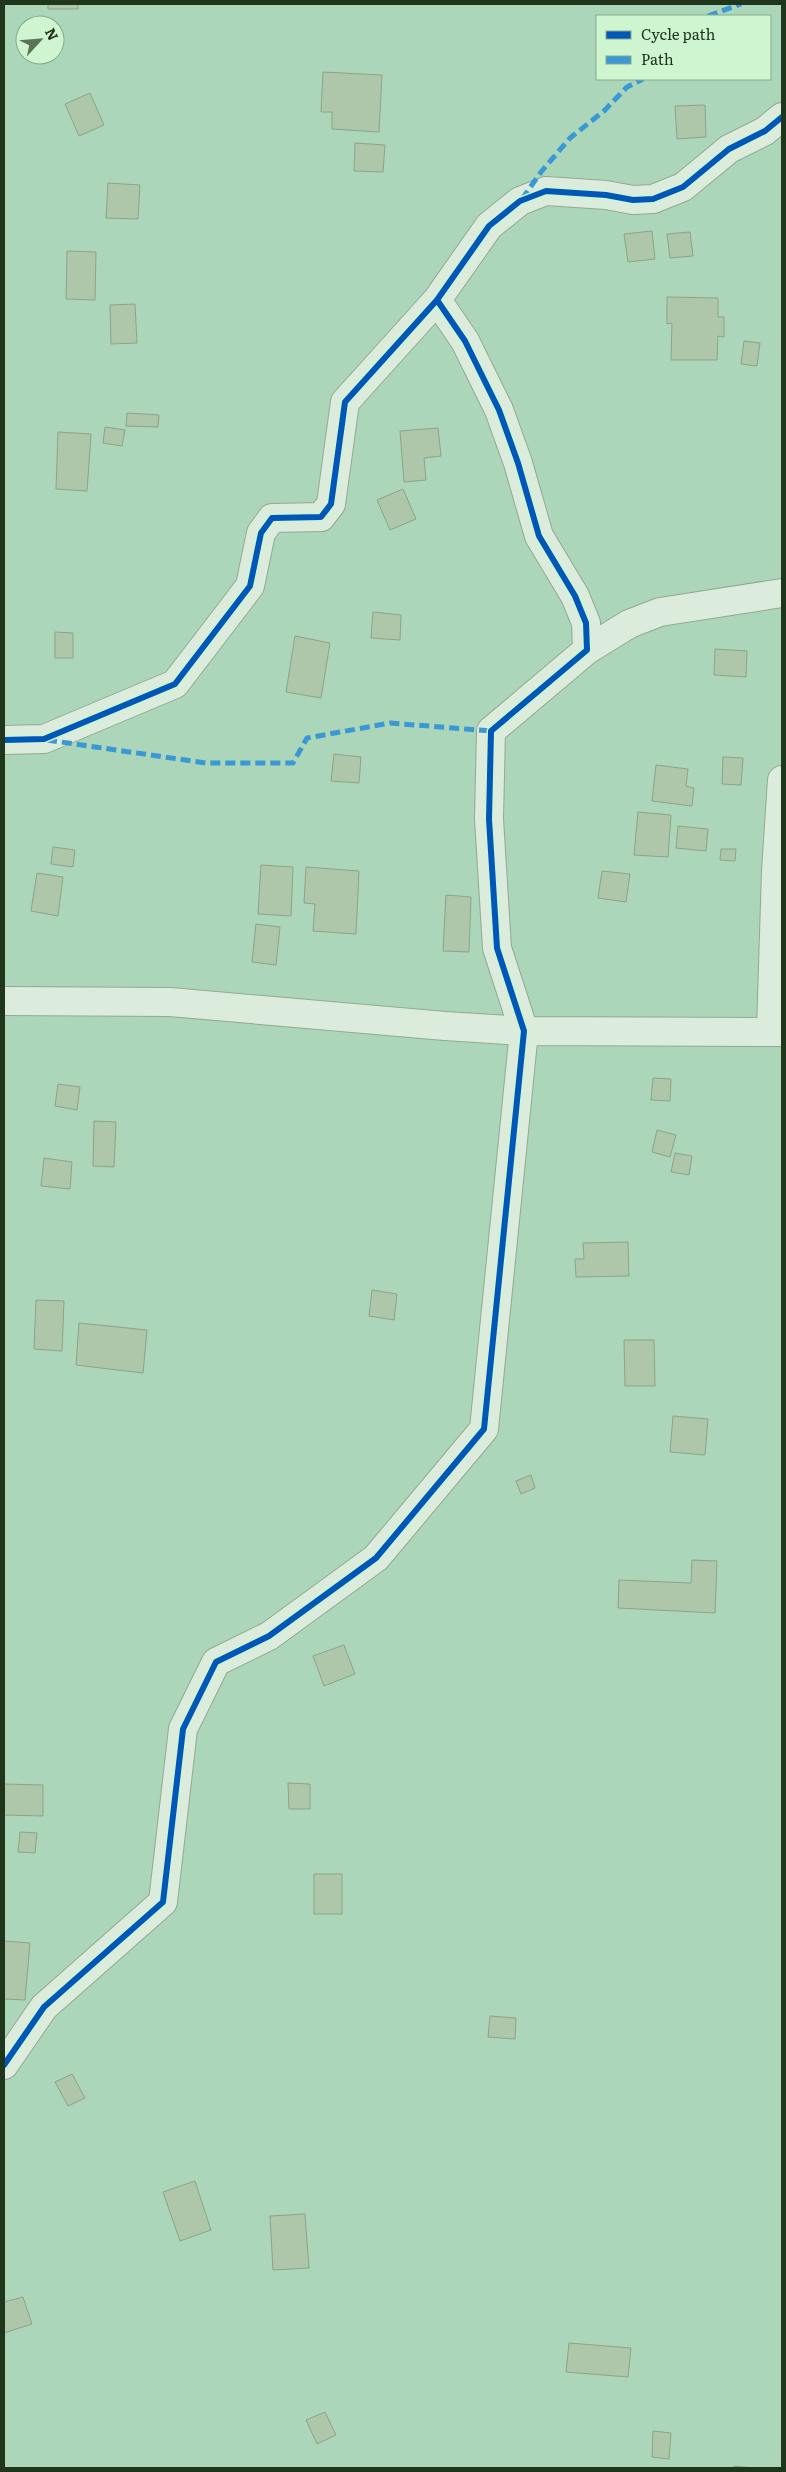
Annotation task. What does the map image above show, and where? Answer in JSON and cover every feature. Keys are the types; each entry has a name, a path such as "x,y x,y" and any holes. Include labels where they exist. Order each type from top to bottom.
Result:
{"street":[{"path":"4,740 44,739 175,684 250,586 260,533 272,518 321,517 331,504 345,402 437,300 489,226 520,201 546,191 557,190 633,200 653,199 683,187 729,149 764,131 782,117"},
{"path":"437,300 465,341 499,410 518,463 539,536 575,596 586,623 587,650"},
{"path":"4,2065 44,2007 163,1902 184,1729 216,1662 269,1636 376,1558 484,1429 524,1031 497,948 490,820 490,731 587,650 629,624 660,612 782,594"},
{"path":"4,1001 170,1002 524,1031 777,1032 776,871 782,780"}],"green space":[{"path":"4,4 782,4 782,2468 4,2468"}],"building":[{"path":"48,4 78,4 78,9 48,9"},
{"path":"323,72 382,75 379,132 332,129 332,112 321,112"},
{"path":"90,93 104,125 79,136 65,104"},
{"path":"705,105 706,137 677,139 675,106"},
{"path":"355,143 385,145 383,172 354,171"},
{"path":"108,183 140,185 138,219 106,218"},
{"path":"652,231 655,259 628,262 624,234"},
{"path":"690,232 693,256 670,258 667,234"},
{"path":"67,251 96,252 95,300 66,299"},
{"path":"667,297 718,298 718,317 724,317 724,337 718,336 717,360 671,360 672,323 667,324"},
{"path":"135,304 137,343 111,344 110,305"},
{"path":"744,341 760,343 757,366 741,364"},
{"path":"127,413 159,415 158,427 126,426"},
{"path":"105,427 125,430 122,446 103,443"},
{"path":"438,428 441,456 424,458 426,480 404,482 400,431"},
{"path":"58,432 91,434 87,491 56,489"},
{"path":"403,489 416,519 390,530 377,500"},
{"path":"373,612 401,615 400,640 371,638"},
{"path":"55,632 73,633 73,658 55,658"},
{"path":"295,636 330,643 321,698 286,692"},
{"path":"715,649 747,651 746,677 714,675"},
{"path":"334,754 361,757 359,783 331,781"},
{"path":"723,757 743,758 741,785 722,784"},
{"path":"656,765 688,769 686,786 694,788 692,806 652,801"},
{"path":"638,812 671,815 668,857 634,855"},
{"path":"678,826 708,829 706,851 676,848"},
{"path":"53,847 75,850 73,867 51,864"},
{"path":"721,849 736,849 735,861 720,860"},
{"path":"261,865 293,867 291,916 258,914"},
{"path":"306,867 359,871 356,934 313,931 315,904 304,903"},
{"path":"602,871 630,874 626,902 598,898"},
{"path":"37,873 63,877 58,916 31,911"},
{"path":"446,895 471,897 469,952 443,951"},
{"path":"256,924 280,927 276,965 252,962"},
{"path":"653,1078 671,1079 670,1101 651,1100"},
{"path":"58,1084 80,1087 77,1110 55,1106"},
{"path":"94,1121 116,1122 114,1167 93,1166"},
{"path":"657,1130 676,1135 670,1157 652,1152"},
{"path":"675,1153 692,1156 689,1175 671,1172"},
{"path":"44,1158 72,1162 70,1189 41,1186"},
{"path":"628,1242 629,1276 576,1277 575,1259 584,1259 583,1243"},
{"path":"372,1290 397,1294 394,1320 369,1316"},
{"path":"36,1300 64,1301 62,1351 34,1349"},
{"path":"79,1323 147,1330 143,1373 76,1365"},
{"path":"624,1340 654,1340 655,1386 625,1386"},
{"path":"673,1416 708,1419 705,1455 670,1452"},
{"path":"531,1475 535,1488 521,1494 516,1481"},
{"path":"692,1560 717,1561 715,1613 618,1608 619,1580 691,1583"},
{"path":"344,1645 355,1674 324,1686 313,1656"},
{"path":"288,1783 310,1784 310,1809 289,1809"},
{"path":"4,1784 43,1785 43,1816 4,1815"},
{"path":"20,1832 37,1833 35,1853 18,1852"},
{"path":"314,1874 342,1874 342,1914 314,1914"},
{"path":"4,1941 30,1943 25,2000 4,1999"},
{"path":"490,2016 516,2018 515,2039 488,2037"},
{"path":"72,2074 85,2098 68,2106 55,2082"},
{"path":"195,2181 211,2230 180,2241 163,2192"},
{"path":"305,2214 309,2268 273,2270 270,2216"},
{"path":"23,2297 32,2324 4,2333 4,2302"},
{"path":"569,2343 631,2348 628,2377 566,2372"},
{"path":"325,2412 336,2435 317,2444 306,2420"},
{"path":"653,2431 671,2433 669,2459 652,2457"},
{"path":"734,2466 755,2468 733,2468"}],"marked path":[{"path":"711,15 741,4"},
{"path":"522,199 541,172 570,138 604,111 627,87 641,80"},
{"path":"47,740 206,763 293,763 307,738 390,723 491,731"}],"cycle path":[{"path":"4,740 44,739 175,684 250,586 261,533 272,518 321,517 331,504 345,402 437,300 489,226 520,201 546,191 606,195 633,200 653,199 683,187 729,149 765,131 782,117"},
{"path":"4,2065 44,2007 163,1902 183,1729 216,1662 269,1636 376,1558 484,1429 524,1031 497,948 489,819 491,731 587,650 586,623 575,596 539,536 518,463 499,410 465,341 437,300"}]}
